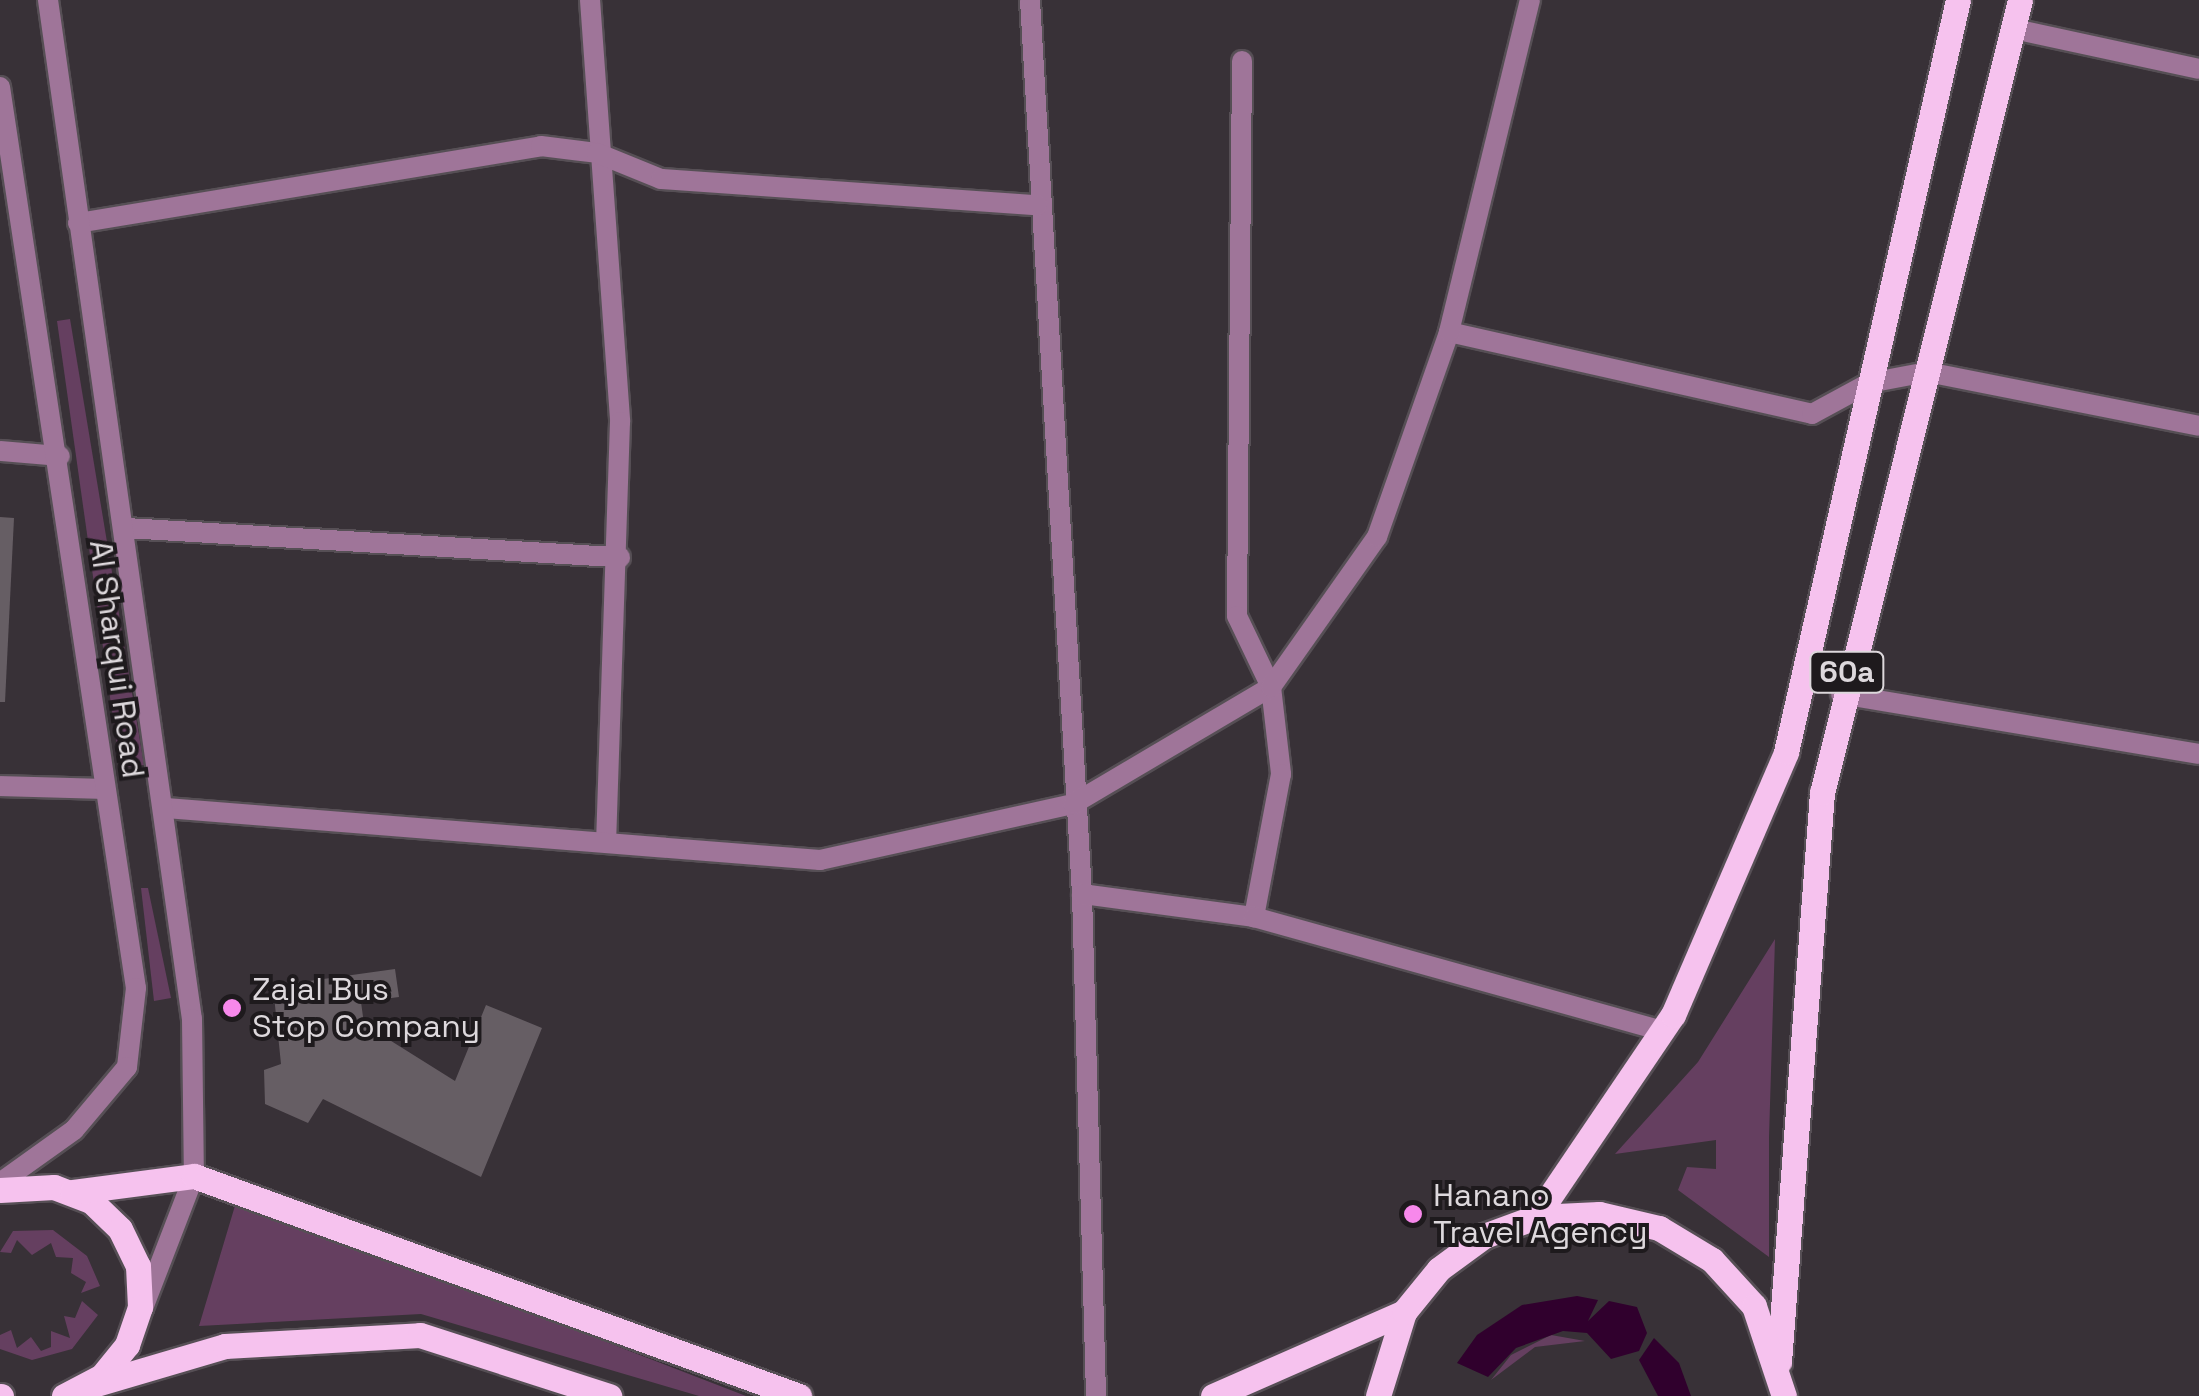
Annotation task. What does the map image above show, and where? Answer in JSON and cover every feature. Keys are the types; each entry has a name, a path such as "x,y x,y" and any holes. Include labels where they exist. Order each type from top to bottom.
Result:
{"main road":[{"name":"60a","path":"1536,1217 1662,1030 1786,752 1958,0"},
{"name":"60a","path":"1779,1362 1807,935 1841,694 2020,0"},
{"path":"0,1186 72,1192 194,1176 799,1396"},
{"path":"72,1192 106,1214 131,1247 141,1286 136,1327 116,1362 75,1391"},
{"path":"1378,1396 1404,1312 1439,1269 1484,1236 1536,1217 1599,1214 1659,1228 1699,1252 1754,1306 1779,1362 1784,1396"},
{"path":"1212,1396 1404,1312"},
{"path":"75,1391 225,1346 420,1335 552,1387 609,1396"}],"street":[{"path":"48,0 166,808 192,1019 194,1176 136,1327"},
{"path":"590,0 597,153 620,422 620,557 606,839"},
{"path":"1030,0 1036,204 1082,894 1096,1396"},
{"path":"166,808 606,839 820,860 1073,804 1271,686 1377,537 1449,332 1530,0"},
{"path":"2014,29 2199,69"},
{"path":"1242,61 1237,616 1271,686 1281,774 1254,917"},
{"name":"Al Sharqui Road","path":"0,88 60,456 136,988 127,1068 74,1130 0,1186"},
{"path":"78,223 541,146 597,153 661,178 1036,204"},
{"path":"1449,332 1812,414 1868,383 1927,372 2199,426"},
{"path":"0,452 60,456"},
{"path":"126,528 620,557"},
{"path":"1841,694 2199,754"},
{"path":"0,786 105,789"},
{"path":"1082,894 1254,917 1662,1030"}],"shaded area":[{"path":"70,319 144,765 120,768 57,321"},
{"path":"141,888 148,888 171,998 154,1001"},
{"path":"1775,939 1769,1257 1678,1190 1687,1167 1716,1169 1716,1140 1615,1154 1698,1062"},
{"path":"237,1199 746,1396 699,1396 421,1314 199,1326"},
{"path":"53,1230 87,1256 100,1286 81,1293 86,1282 71,1273 73,1258 56,1257 51,1243 32,1255 17,1240 11,1253 0,1252 13,1231"},
{"path":"1577,1296 1598,1300 1588,1321 1609,1301 1637,1307 1647,1333 1639,1351 1611,1359 1587,1333 1563,1331 1516,1348 1488,1377 1457,1363 1477,1335 1522,1305"},
{"path":"82,1301 98,1315 72,1349 32,1360 0,1349 0,1335 11,1330 17,1348 31,1337 41,1351 51,1347 51,1331 70,1338 64,1316 75,1318"},
{"path":"1551,1335 1585,1341 1535,1347 1491,1380 1511,1355"},
{"path":"1654,1338 1679,1363 1691,1396 1658,1396 1639,1360"}],"building":[{"path":"0,517 14,518 5,702 0,702"},
{"path":"395,969 399,997 361,1002 364,1024 455,1081 486,1005 542,1028 481,1177 323,1099 308,1123 265,1104 264,1070 281,1064 273,986"}],"place":[{"name":"Zajal Bus Stop Company","path":"232,1008"},
{"name":"Hanano Travel Agency","path":"1413,1214"}]}
